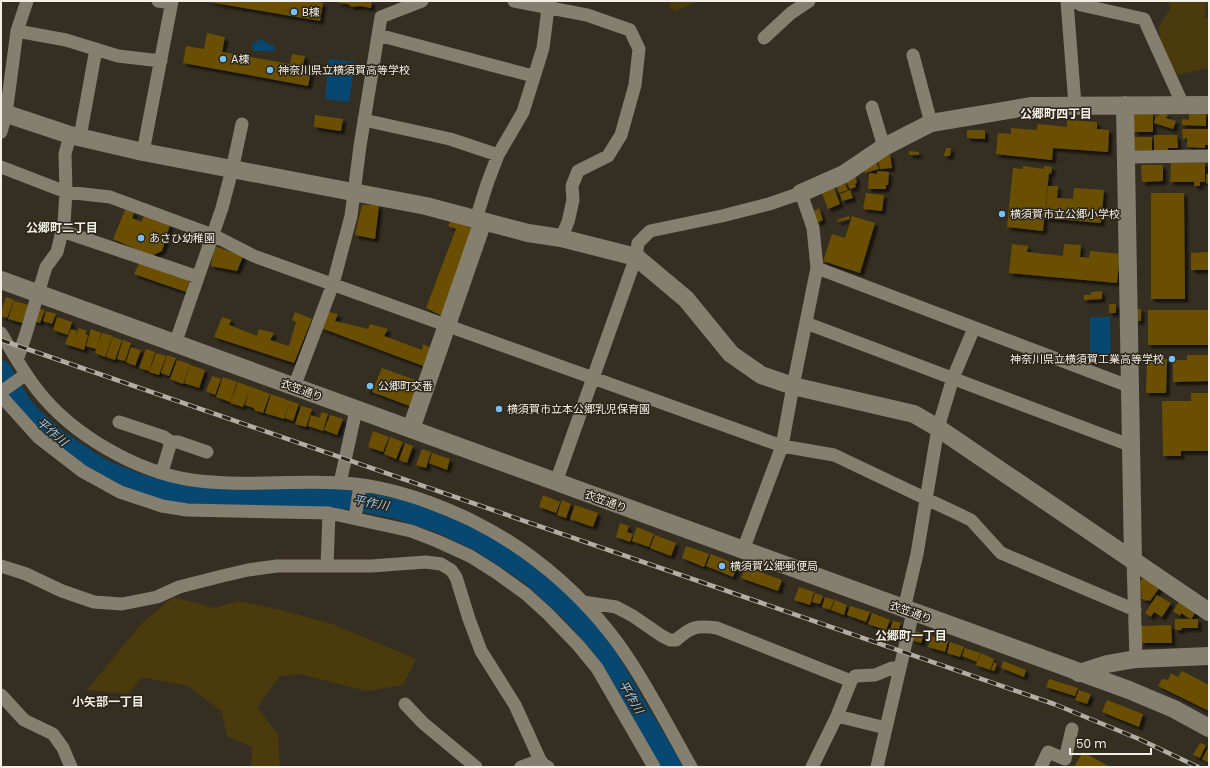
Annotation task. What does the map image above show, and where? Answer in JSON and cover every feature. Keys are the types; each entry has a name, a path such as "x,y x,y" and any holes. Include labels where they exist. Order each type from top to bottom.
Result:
{"street":[{"path":"1,132 17,31 27,1"},
{"path":"294,387 333,284 351,216 364,120 381,17 422,1"},
{"path":"514,1 547,4 587,15 630,30 639,49 634,85 621,135 608,156 578,171 572,186 573,200 568,222 561,238"},
{"path":"764,38 791,13 809,1"},
{"path":"1067,1 1075,105"},
{"path":"1075,1 1081,5 1144,19 1183,105"},
{"path":"143,152 161,61 167,2"},
{"path":"411,429 447,326 480,220 487,184 498,155 522,112 543,48 547,4"},
{"path":"17,31 66,40 118,56 161,61"},
{"path":"378,35 533,76"},
{"path":"17,360 21,352 46,267 57,252 64,223 66,192 65,154 75,136 96,49"},
{"path":"913,55 931,123"},
{"path":"1125,105 1136,659"},
{"path":"556,482 636,257 638,243 650,231 769,204 801,194 844,174 884,147 931,123 1032,106 1209,105"},
{"path":"872,107 884,147"},
{"path":"3,113 75,136 143,152 426,206 528,233 561,238 636,257 686,298 731,354 761,375 793,386 914,414 938,428 1209,612"},
{"path":"364,120 450,139 498,155"},
{"path":"175,344 213,235 232,170 242,124"},
{"path":"1126,157 1209,156"},
{"path":"1,167 66,192 110,197 213,235 254,256 782,446 834,455 971,520 1001,553 1135,610"},
{"path":"743,550 782,446 817,268 814,228 801,194"},
{"path":"62,231 198,277"},
{"path":"817,268 1130,388"},
{"name":"衣笠通り","path":"1,280 908,611 1129,690 1168,706 1209,728"},
{"path":"806,323 1132,446"},
{"path":"877,767 900,667 938,428 953,378 974,328"},
{"path":"1,333 17,360 23,376 44,399 72,425 117,454 141,465 192,480 212,482 340,483 378,487 411,497 470,520 489,530 540,563 583,602 616,641 632,664 691,767"},
{"path":"23,376 1,393 38,437 82,471 120,492 162,506 187,510 330,513 355,516 379,525 411,531 470,556 526,594 568,635 597,668 654,767"},
{"path":"340,483 356,410"},
{"path":"119,422 164,437 171,442 178,442 206,452"},
{"path":"162,472 171,442"},
{"path":"355,516 360,486"},
{"path":"327,566 330,513"},
{"path":"1,566 26,574 62,591 94,602 122,604 157,597 179,587 248,570 277,566 371,566 426,562 441,564 451,570 456,577 469,619 481,650 515,705 544,763 521,767"},
{"path":"583,602 616,607 670,640 676,640 687,630 694,627 705,626 716,628 851,680"},
{"path":"1079,673 1107,664 1136,659 1209,656"},
{"path":"812,767 837,716 851,680 855,676 875,675 892,668 900,667"},
{"path":"1,695 24,720 54,734 63,748 71,767"},
{"path":"405,704 423,723 476,767"},
{"path":"837,716 886,728"},
{"path":"1041,767 1048,752 1065,759 1072,729"}],"shaded area":[{"path":"670,1 698,1 677,11 670,8"},
{"path":"1169,1 1206,1 1205,18 1209,18 1209,68 1177,75 1160,41 1159,26 1170,9"},
{"path":"173,597 214,608 239,601 282,610 332,624 416,659 403,685 367,691 300,674 280,676 257,707 278,735 280,767 251,767 252,747 227,736 222,712 188,686 142,677 128,694 87,690 141,624"}],"water":[{"path":"262,39 274,46 275,50 254,51 252,44"},
{"path":"329,59 355,62 349,102 325,99"},
{"path":"1090,317 1110,317 1111,357 1090,357"}],"building":[{"name":"B棟","path":"204,1 315,1 323,3 320,21"},
{"path":"339,1 372,1 371,8 360,6 352,7 348,4 338,3"},
{"name":"A棟","path":"207,33 225,37 222,52 290,64 292,54 305,56 303,65 312,67 308,86 183,63 186,46 204,49"},
{"path":"1160,112 1168,115 1166,118 1176,121 1173,129 1154,123 1156,115 1158,116"},
{"path":"1134,113 1153,113 1153,132 1134,132"},
{"path":"1189,113 1206,113 1206,126 1182,125 1182,119 1189,120"},
{"path":"315,115 343,119 341,131 314,127"},
{"path":"1067,120 1097,122 1097,129 1109,130 1108,152 1053,148 1052,160 996,154 998,133 1011,134 1011,128 1036,130 1038,124 1067,127"},
{"path":"1182,129 1209,129 1209,145 1205,145 1205,148 1187,147 1187,138 1183,139"},
{"path":"967,130 985,130 985,139 967,138"},
{"path":"1154,135 1177,135 1178,148 1168,148 1168,151 1154,151"},
{"path":"1132,137 1152,137 1152,150 1132,150"},
{"path":"946,148 951,148 950,156 944,156"},
{"path":"909,151 919,152 919,155 909,155"},
{"path":"890,154 892,168 880,169 878,160 885,155"},
{"path":"876,161 879,169 865,173 864,168"},
{"path":"1171,163 1205,163 1205,182 1200,182 1200,186 1194,186 1194,182 1170,182"},
{"path":"1141,165 1163,165 1163,181 1142,182"},
{"path":"1023,166 1044,169 1044,166 1052,167 1051,174 1049,173 1043,231 1007,227 1013,168 1023,169"},
{"path":"877,171 889,172 888,185 886,185 886,189 868,189 869,173 877,174"},
{"path":"1206,174 1209,174 1209,184 1206,183"},
{"path":"855,175 857,183 855,184 856,187 850,189 845,180"},
{"path":"844,181 848,190 839,193 836,185"},
{"path":"1048,186 1058,186 1057,198 1073,199 1074,188 1104,190 1101,223 1045,218"},
{"path":"834,188 840,204 828,209 822,193"},
{"path":"850,190 853,198 842,201 840,194"},
{"path":"866,193 884,195 882,211 863,209"},
{"path":"1151,193 1184,193 1185,299 1151,299"},
{"path":"362,205 379,205 375,239 355,235"},
{"path":"126,208 134,213 132,218 141,222 144,216 170,225 162,251 151,256 113,239"},
{"path":"819,208 823,220 817,223 814,211"},
{"path":"849,216 850,219 837,222 837,220"},
{"path":"852,216 875,223 860,273 823,261 832,234 845,238"},
{"path":"451,221 472,228 442,316 426,308 456,229 448,226"},
{"path":"1012,244 1028,246 1027,252 1063,256 1064,244 1081,245 1080,257 1089,258 1090,251 1120,254 1117,283 1009,273"},
{"path":"214,246 243,256 237,271 211,266"},
{"path":"1209,252 1209,270 1191,270 1191,253"},
{"path":"140,261 190,279 186,292 134,274"},
{"path":"1102,291 1102,299 1084,300 1084,295 1091,295 1091,292"},
{"path":"6,297 14,300 7,318 1,316"},
{"path":"14,301 32,306 26,324 8,319"},
{"path":"1109,304 1116,304 1116,313 1109,313"},
{"path":"36,308 45,310 40,323 31,320"},
{"path":"1138,309 1141,309 1141,321 1135,321"},
{"path":"1148,310 1209,310 1209,345 1148,345"},
{"path":"46,311 56,314 52,324 43,321"},
{"path":"295,312 312,319 294,363 214,337 222,317 231,320 229,325 257,336 259,329 274,333 270,340 289,346 296,322 292,320"},
{"path":"329,312 338,314 335,321 368,329 370,324 388,329 384,336 422,350 423,344 433,349 426,367 321,328"},
{"path":"57,317 72,322 68,335 53,330"},
{"path":"79,328 87,331 85,334 88,335 84,350 65,344 71,329 77,331 75,338"},
{"path":"91,329 101,333 97,347 102,333 113,336 105,357 95,353 96,349 86,346"},
{"path":"113,337 122,340 115,360 106,357"},
{"path":"123,340 131,343 125,361 117,359"},
{"path":"131,347 141,350 135,366 126,362"},
{"path":"146,349 155,352 149,371 139,368"},
{"path":"156,353 166,356 159,375 149,372"},
{"path":"167,355 176,358 169,376 161,373"},
{"path":"1187,355 1209,355 1209,381 1173,382 1173,360 1187,360"},
{"path":"1147,358 1167,359 1166,393 1146,393"},
{"path":"177,360 190,364 183,384 170,379"},
{"path":"190,365 205,370 199,388 184,383"},
{"path":"382,368 421,382 412,407 372,392"},
{"path":"212,376 221,379 215,395 206,391"},
{"path":"223,377 237,382 230,402 216,397"},
{"name":"公郷町交番","path":"369,381 374,383 371,391 366,390"},
{"path":"238,382 270,394 263,413 245,405 250,389 243,407 230,403"},
{"path":"1191,393 1209,393 1209,451 1181,451 1181,456 1163,456 1162,401 1191,401"},
{"path":"271,394 290,401 284,419 265,413"},
{"path":"290,401 299,404 293,421 285,418"},
{"path":"301,406 312,409 306,427 295,424"},
{"path":"321,412 328,414 323,431 308,426 311,415 320,418"},
{"path":"330,415 343,419 337,435 324,430"},
{"path":"373,431 389,437 383,452 368,447"},
{"path":"390,437 403,442 396,459 384,454"},
{"path":"405,443 413,446 407,463 399,460"},
{"path":"422,449 431,452 426,468 416,465"},
{"path":"432,453 450,459 447,470 429,463"},
{"path":"543,495 560,502 556,513 539,507"},
{"path":"562,500 571,504 566,518 557,515"},
{"path":"575,505 598,513 593,527 570,519"},
{"path":"620,523 629,526 627,532 633,534 630,542 616,537"},
{"path":"637,527 654,534 649,547 632,541"},
{"path":"655,535 676,543 671,556 650,548"},
{"path":"686,546 709,554 704,567 682,558"},
{"name":"横須賀公郷郵便局","path":"711,554 738,565 733,577 706,566"},
{"path":"746,567 782,580 778,591 741,578"},
{"path":"1144,576 1160,587 1150,601 1146,601 1141,598 1142,595 1139,594 1142,592 1140,591 1140,582"},
{"path":"799,587 814,592 810,605 794,600"},
{"path":"815,593 823,596 820,604 812,602"},
{"path":"1157,595 1171,603 1162,617 1154,612 1151,617 1145,613"},
{"path":"825,597 834,600 830,610 822,607"},
{"path":"835,600 847,605 844,615 831,610"},
{"path":"1180,600 1196,611 1192,618 1190,619 1181,613 1180,616 1173,611"},
{"path":"850,606 870,612 866,622 847,615"},
{"path":"872,613 890,620 886,630 868,624"},
{"path":"1175,619 1198,619 1198,628 1182,628 1182,630 1175,630"},
{"path":"893,621 901,623 897,634 889,632"},
{"path":"1171,625 1172,643 1141,643 1141,626"},
{"path":"916,631 924,634 921,643 912,640"},
{"path":"932,636 948,641 945,652 928,647"},
{"path":"950,642 964,647 960,657 947,653"},
{"path":"965,648 980,653 977,662 962,656"},
{"path":"981,653 994,659 990,670 976,665"},
{"path":"1003,661 1026,670 1024,677 1001,668"},
{"path":"994,662 997,664 994,671 991,670"},
{"path":"1182,671 1209,685 1209,711 1158,686 1162,679 1168,680 1171,673 1178,677"},
{"path":"1049,679 1078,688 1075,696 1046,687"},
{"path":"1079,690 1091,694 1087,704 1075,700"},
{"path":"1107,700 1143,714 1139,727 1102,712"},
{"path":"1200,743 1206,745 1200,758 1193,755"},
{"path":"1209,746 1209,763 1202,759"},
{"path":"1083,752 1110,767 1074,767"}],"waterway":[{"name":"平作川","path":"1,370 21,404 32,417 57,439 102,469 139,484 181,495 233,498 348,499 397,509 440,523 482,543 528,573 569,610 601,646 672,767"}],"railway":[{"path":"1,340 1054,704 1139,739 1198,767"}],"place":[{"name":"B棟","path":"294,12"},
{"name":"A棟","path":"223,59"},
{"name":"神奈川県立横須賀高等学校","path":"270,70"},
{"name":"横須賀市立公郷小学校","path":"1002,214"},
{"name":"あさひ幼稚園","path":"141,238"},
{"name":"神奈川県立横須賀工業高等学校","path":"1172,359"},
{"name":"公郷町交番","path":"370,386"},
{"name":"横須賀市立本公郷乳児保育園","path":"499,409"},
{"name":"横須賀公郷郵便局","path":"722,566"}],"district":[{"name":"公郷町四丁目","path":"1056,114"},
{"name":"公郷町二丁目","path":"62,228"},
{"name":"公郷町一丁目","path":"911,636"},
{"name":"小矢部一丁目","path":"108,702"}]}
